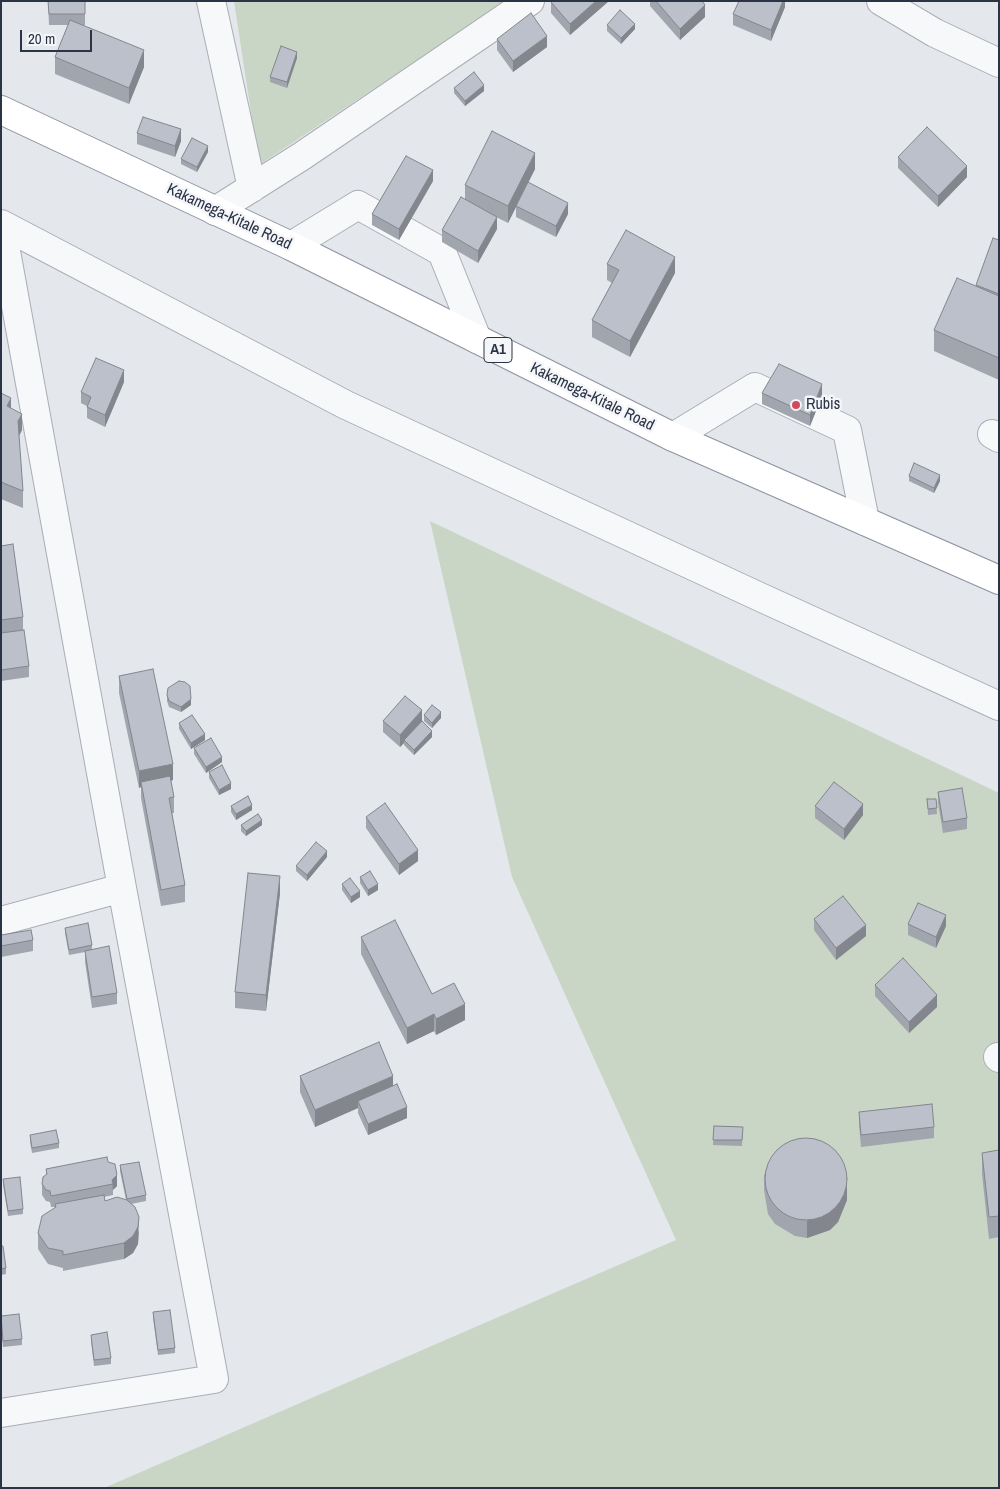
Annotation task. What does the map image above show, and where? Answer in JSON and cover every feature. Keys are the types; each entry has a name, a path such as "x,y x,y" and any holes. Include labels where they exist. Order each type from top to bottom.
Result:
{"highway":[{"name":"Kakamega-Kitale Road","path":"1,110 291,246 673,437 999,580"}],"street":[{"path":"211,1 252,188"},
{"path":"215,212 530,1"},
{"path":"881,1 935,33 999,63"},
{"path":"291,246 358,205 442,252 477,339"},
{"path":"1,224 346,405 999,706"},
{"path":"1,224 214,1379 1,1413"},
{"path":"673,437 755,387 846,430 865,521"},
{"path":"1,920 122,888"}],"green space":[{"path":"234,1 506,1 259,165"},
{"path":"430,521 999,793 999,1488 104,1488 676,1240 512,877"}],"building":[{"path":"48,1 85,1 85,14 49,14"},
{"path":"552,1 596,1 570,24"},
{"path":"656,1 702,1 705,5 680,29"},
{"path":"739,1 783,1 771,30 733,14"},
{"path":"620,10 635,24 621,38 607,25"},
{"path":"531,13 547,36 513,61 497,39"},
{"path":"70,20 144,50 129,88 55,57"},
{"path":"281,46 297,52 287,82 270,77"},
{"path":"474,72 484,85 465,101 454,88"},
{"path":"143,117 181,129 175,146 137,133"},
{"path":"927,127 967,166 938,196 898,157"},
{"path":"492,131 535,153 508,206 465,185"},
{"path":"192,138 208,146 197,167 181,159"},
{"path":"406,156 433,170 399,229 372,214"},
{"path":"528,182 568,203 556,226 516,206"},
{"path":"461,197 497,217 478,251 442,230"},
{"path":"626,230 675,257 630,341 592,320 619,270 607,264"},
{"path":"993,238 999,240 999,294 976,285"},
{"path":"957,278 999,296 999,358 934,330"},
{"path":"96,358 124,370 105,415 87,407 91,397 81,392"},
{"path":"779,364 822,384 810,415 762,393"},
{"path":"1,393 11,398 7,406 22,414 18,421 23,491 1,482"},
{"path":"914,463 940,475 934,488 909,476"},
{"path":"13,544 23,617 1,620 1,546"},
{"path":"24,630 29,666 1,670 1,633"},
{"path":"153,669 173,764 139,771 119,676"},
{"path":"179,681 185,682 190,686 191,699 181,707 169,701 167,695 168,688"},
{"path":"405,696 422,710 400,735 383,721"},
{"path":"432,705 441,712 432,723 424,715"},
{"path":"192,715 205,734 191,743 179,723"},
{"path":"422,721 432,731 414,750 404,740"},
{"path":"211,738 222,757 206,767 194,748"},
{"path":"222,765 231,783 219,790 209,772"},
{"path":"170,776 174,797 169,798 185,885 161,890 141,782"},
{"path":"834,782 863,804 844,829 815,806"},
{"path":"962,788 967,818 943,822 938,792"},
{"path":"248,796 252,805 236,814 231,806"},
{"path":"927,799 936,799 937,808 928,809"},
{"path":"385,803 418,850 399,864 366,817"},
{"path":"258,814 262,820 246,831 241,825"},
{"path":"316,842 327,851 307,875 296,866"},
{"path":"370,871 378,884 368,890 360,877"},
{"path":"248,873 280,876 266,995 235,992"},
{"path":"350,878 360,891 351,897 342,884"},
{"path":"843,896 866,925 836,948 814,919"},
{"path":"918,903 946,915 936,937 908,924"},
{"path":"395,920 432,994 454,983 465,1004 436,1019 434,1014 407,1028 361,937"},
{"path":"88,923 92,945 69,950 65,928"},
{"path":"31,930 33,940 1,946 1,935"},
{"path":"109,946 117,993 92,997 85,951"},
{"path":"903,958 937,995 909,1022 875,985"},
{"path":"379,1042 393,1076 315,1110 300,1076"},
{"path":"397,1084 407,1107 368,1124 358,1101"},
{"path":"932,1104 934,1127 861,1135 859,1112"},
{"path":"714,1126 743,1127 742,1140 713,1140"},
{"path":"56,1130 59,1143 32,1148 30,1135"},
{"path":"806,1138 822,1141 835,1150 844,1163 847,1179 844,1195 835,1208 822,1217 806,1220 790,1217 777,1208 768,1195 765,1179 768,1163 777,1150 790,1141"},
{"path":"999,1150 999,1216 989,1217 982,1153"},
{"path":"107,1157 108,1162 115,1164 117,1175 112,1180 113,1184 51,1196 50,1191 46,1190 42,1184 43,1177 47,1174 46,1169"},
{"path":"139,1162 146,1195 127,1199 120,1165"},
{"path":"20,1177 23,1209 8,1211 3,1179"},
{"path":"104,1195 105,1201 117,1197 127,1200 135,1207 139,1217 138,1227 133,1236 124,1243 63,1255 63,1251 48,1248 38,1233 42,1216 56,1207 55,1204"},
{"path":"1,1246 3,1246 6,1268 1,1269"},
{"path":"170,1310 175,1348 158,1350 153,1312"},
{"path":"19,1314 22,1339 3,1341 1,1316"},
{"path":"107,1332 111,1358 94,1360 91,1335"}],"place":[{"name":"Rubis","path":"796,405"}]}
